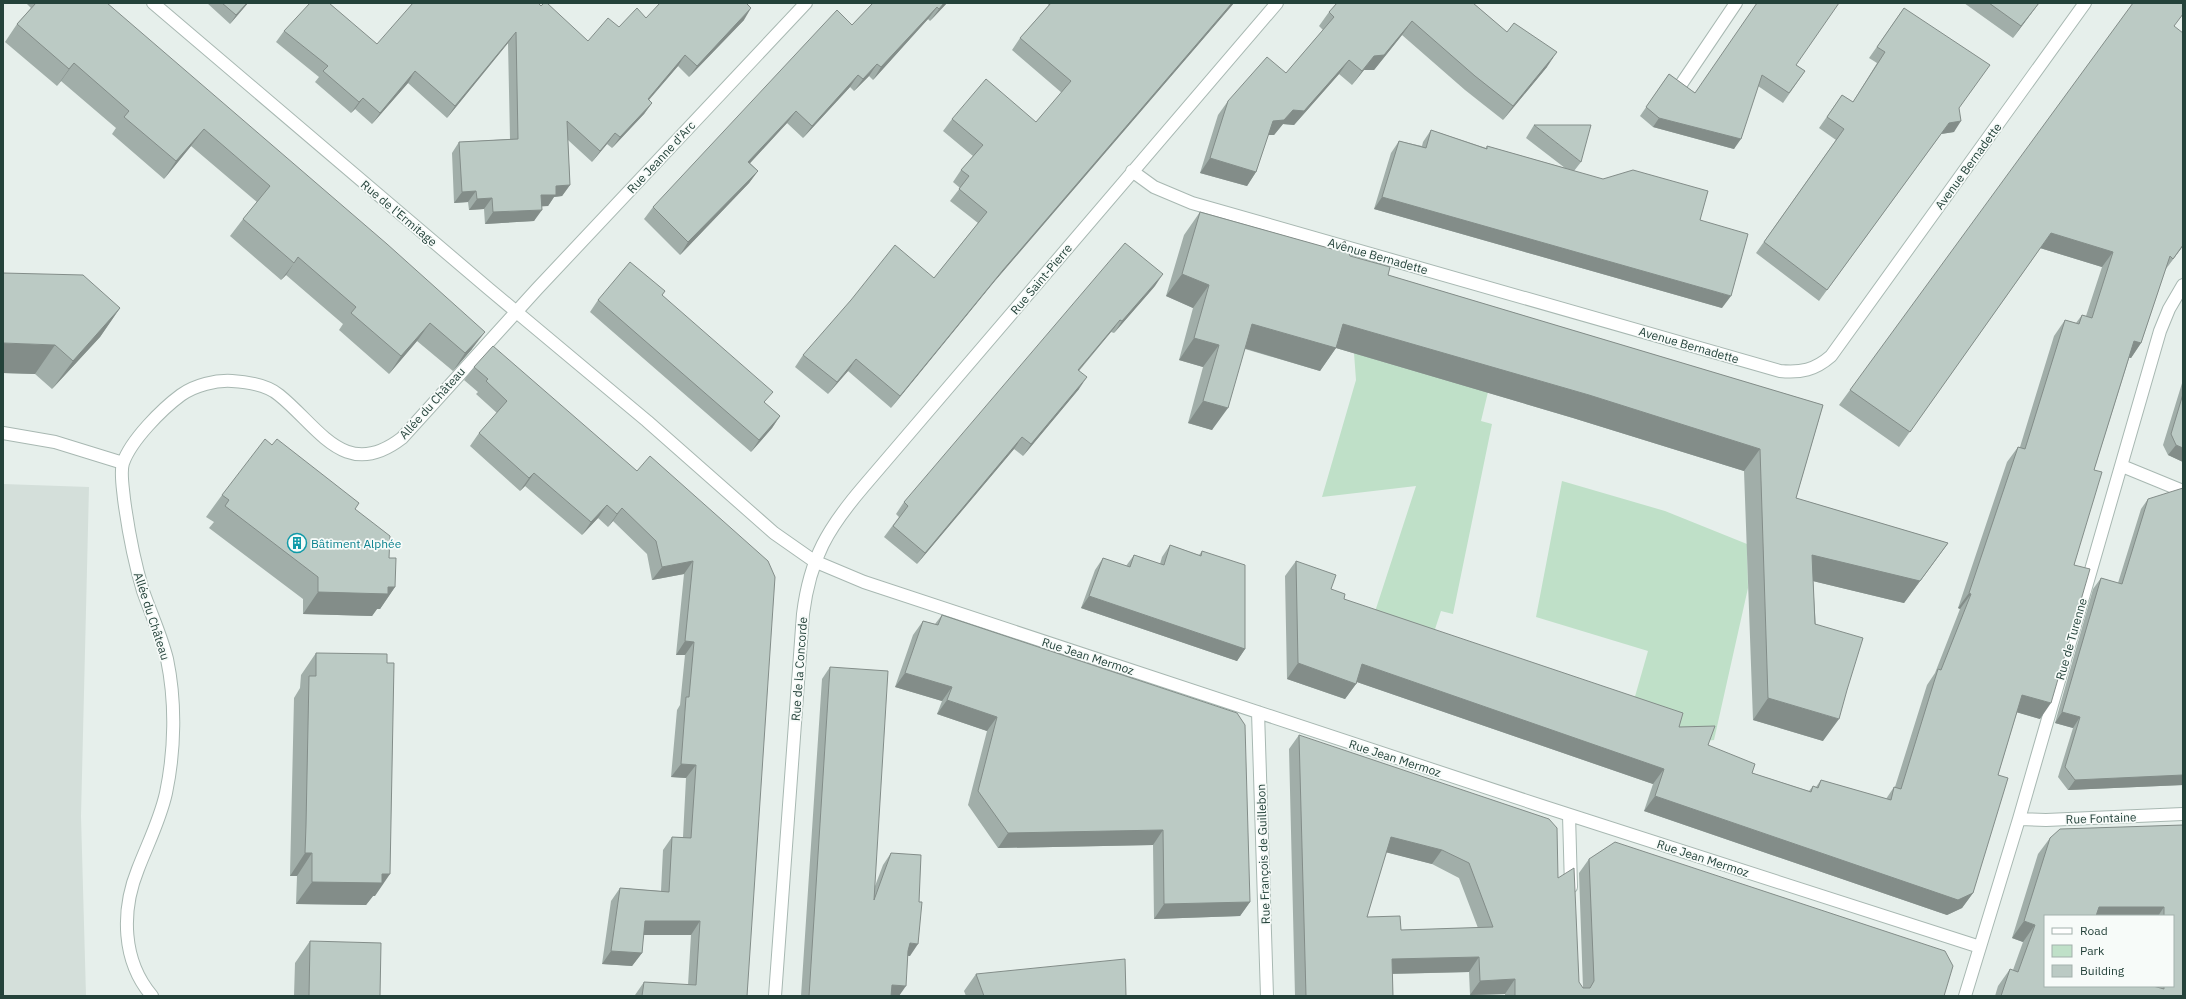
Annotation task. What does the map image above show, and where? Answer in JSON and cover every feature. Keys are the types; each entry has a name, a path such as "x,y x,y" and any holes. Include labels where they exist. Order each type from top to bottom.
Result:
{"street":[{"name":"Rue de l'Ermitage","path":"153,3 516,311 647,420 774,533 814,561"},
{"name":"Rue Jeanne d'Arc","path":"516,311 806,3"},
{"name":"Rue Saint-Pierre","path":"814,561 831,528 848,504 1277,3"},
{"path":"1682,83 1736,3"},
{"name":"Avenue Bernadette","path":"1132,171 1154,187 1192,203 1780,371 1796,372 1810,370 1831,356 2085,3"},
{"name":"Rue de Turenne","path":"1965,996 2019,819 2160,331 2169,309 2183,284"},
{"name":"Allée du Château","path":"152,996 141,983 134,969 129,953 128,917 137,871 159,820 166,792 171,759 171,684 162,640 144,591 131,541 123,494 123,463 137,440 168,405 184,393 222,381 243,382 261,386 278,394 329,441 343,451 358,454 376,452 391,446 402,438 516,311"},
{"path":"3,433 56,442 123,463"},
{"path":"2122,466 2183,491"},
{"name":"Rue Jean Mermoz","path":"814,561 864,582 1569,815 1980,947"},
{"name":"Rue de la Concorde","path":"775,996 803,614 807,587 814,561"},
{"name":"Rue François de Guillebon","path":"1258,712 1267,996"},
{"name":"Rue Fontaine","path":"2019,819 2046,820 2183,814"},
{"path":"1569,815 1572,902"}],"shaded area":[{"path":"3,484 89,487 81,816 86,996 3,996"}],"green space":[{"path":"1354,353 1488,392 1481,421 1492,424 1453,614 1441,611 1429,647 1370,627 1416,486 1322,497 1356,380"},
{"path":"1562,481 1665,511 1747,544 1748,588 1714,740 1705,741 1630,714 1648,651 1536,617"}],"building":[{"path":"36,3 107,3 387,244 485,332 465,353 430,323 401,356 351,313 356,307 298,257 294,263 243,219 270,186 204,129 176,161 124,117 129,111 74,63 69,69 17,24"},
{"path":"222,3 247,3 236,15"},
{"path":"310,3 329,3 377,44 413,3 538,3 541,6 544,3 547,3 588,41 608,18 619,27 637,8 646,18 660,3 746,3 751,8 697,66 685,55 648,99 652,103 620,137 615,133 600,151 567,121 570,185 556,186 556,195 541,195 542,210 493,212 492,198 477,199 476,191 462,192 459,142 518,139 516,32 455,106 415,71 380,113 363,98 359,102 323,71 328,66 284,31"},
{"path":"873,3 944,3 939,9 937,7 881,67 877,64 863,79 858,75 812,126 796,111 748,162 758,171 688,242 653,207 837,10 852,25"},
{"path":"1051,3 1232,3 1003,270 900,396 856,359 837,382 803,355 851,300 895,245 934,278 987,212 959,189 969,176 961,170 983,145 952,119 986,79 1036,122 1071,81 1020,38"},
{"path":"1337,3 1473,3 1507,32 1514,23 1557,52 1513,106 1475,76 1412,21 1384,55 1374,56 1362,71 1349,60 1304,111 1293,110 1284,120 1273,121 1256,172 1210,158 1228,101 1267,57 1286,73 1334,17 1329,12"},
{"path":"1757,3 1839,3 1796,65 1805,71 1789,93 1762,75 1741,139 1659,118 1646,107 1669,74 1695,93"},
{"path":"1989,3 2039,3 2021,26"},
{"path":"2133,3 2183,3 2183,14 2174,26 2183,33 2183,245 2173,259 2170,256 2141,343 2134,341 2094,470 2102,472 2074,565 2090,569 2051,703 2022,695 1998,775 2008,778 1973,893 1958,900 1655,796 1664,769 1362,664 1356,684 1298,663 1296,561 1336,575 1331,589 1345,594 1344,599 1683,713 1679,727 1715,726 1708,745 1755,764 1752,773 1811,792 1813,786 1818,788 1821,780 1891,800 1894,787 1901,789 1938,669 1941,670 1971,594 1969,593 2018,447 2025,449 2065,320 2079,324 2082,315 2092,318 2113,252 2051,233 1910,432 1850,390"},
{"path":"1904,8 1990,65 1959,108 1961,121 1949,123 1827,290 1764,242 1844,129 1827,117 1842,95 1853,102 1885,52 1877,47"},
{"path":"1534,125 1591,125 1581,162"},
{"path":"1431,130 1487,149 1487,146 1603,179 1633,170 1708,191 1700,220 1748,234 1731,296 1382,197 1399,141 1426,148"},
{"path":"1200,212 1332,249 1345,241 1350,256 1390,267 1388,275 1823,405 1796,498 1948,543 1920,581 1812,555 1815,624 1863,638 1839,719 1768,698 1760,449 1589,395 1343,324 1336,348 1252,324 1228,408 1203,401 1219,345 1194,338 1209,285 1182,274"},
{"path":"1125,243 1163,274 1122,321 1120,320 1078,370 1087,377 1031,444 1022,437 925,553 893,526 908,506 904,502"},
{"path":"630,262 665,291 662,295 773,392 764,402 780,416 759,440 598,300"},
{"path":"3,273 83,275 120,308 73,361 55,345 3,343"},
{"path":"493,346 637,471 650,456 768,561 775,577 747,996 642,996 644,982 696,985 700,921 645,921 642,953 611,951 620,888 669,892 672,837 691,838 696,765 681,764 686,697 689,697 694,642 685,641 693,561 662,567 656,541 622,508 617,514 607,505 591,522 534,473 529,478 479,433 507,401 486,381 488,379 474,367"},
{"path":"2183,394 2183,448 2176,445 2171,434"},
{"name":"Bâtiment Alphée","path":"265,439 272,445 277,439 359,503 355,509 390,536 389,558 396,558 395,587 388,587 388,594 318,592 318,577 225,506 229,500 222,495"},
{"path":"2183,488 2183,775 2075,780 2065,767 2080,717 2062,712 2101,578 2122,584 2148,499"},
{"path":"1170,545 1201,556 1202,551 1245,565 1245,649 1089,596 1103,558 1130,567 1134,555 1164,565"},
{"path":"942,615 1237,713 1245,725 1250,902 1164,904 1163,830 1008,833 978,791 997,717 947,700 952,687 905,673 923,621 938,625"},
{"path":"316,653 387,654 387,663 394,663 390,874 382,874 382,883 312,882 312,853 305,853 309,676 316,676"},
{"path":"830,667 888,671 874,900 891,853 921,855 919,902 922,902 918,944 910,943 908,951 906,986 892,985 891,996 809,996"},
{"path":"1299,735 1549,819 1557,828 1558,878 1574,868 1579,982 1583,988 1590,988 1594,981 1589,859 1615,842 1945,951 1953,966 1944,996 1515,996 1515,979 1480,981 1479,957 1392,959 1393,996 1306,996","holes":["1391,837 1442,850 1469,863 1493,927 1401,930 1400,916 1367,917"]},
{"path":"2183,825 2183,996 2001,996 2010,969 2018,972 2035,925 2024,921 2050,838 2060,829"},
{"path":"310,941 381,943 380,996 309,996"},
{"path":"1125,959 1126,996 984,996 976,974"}],"place":[{"name":"Bâtiment Alphée","path":"297,543"}]}
